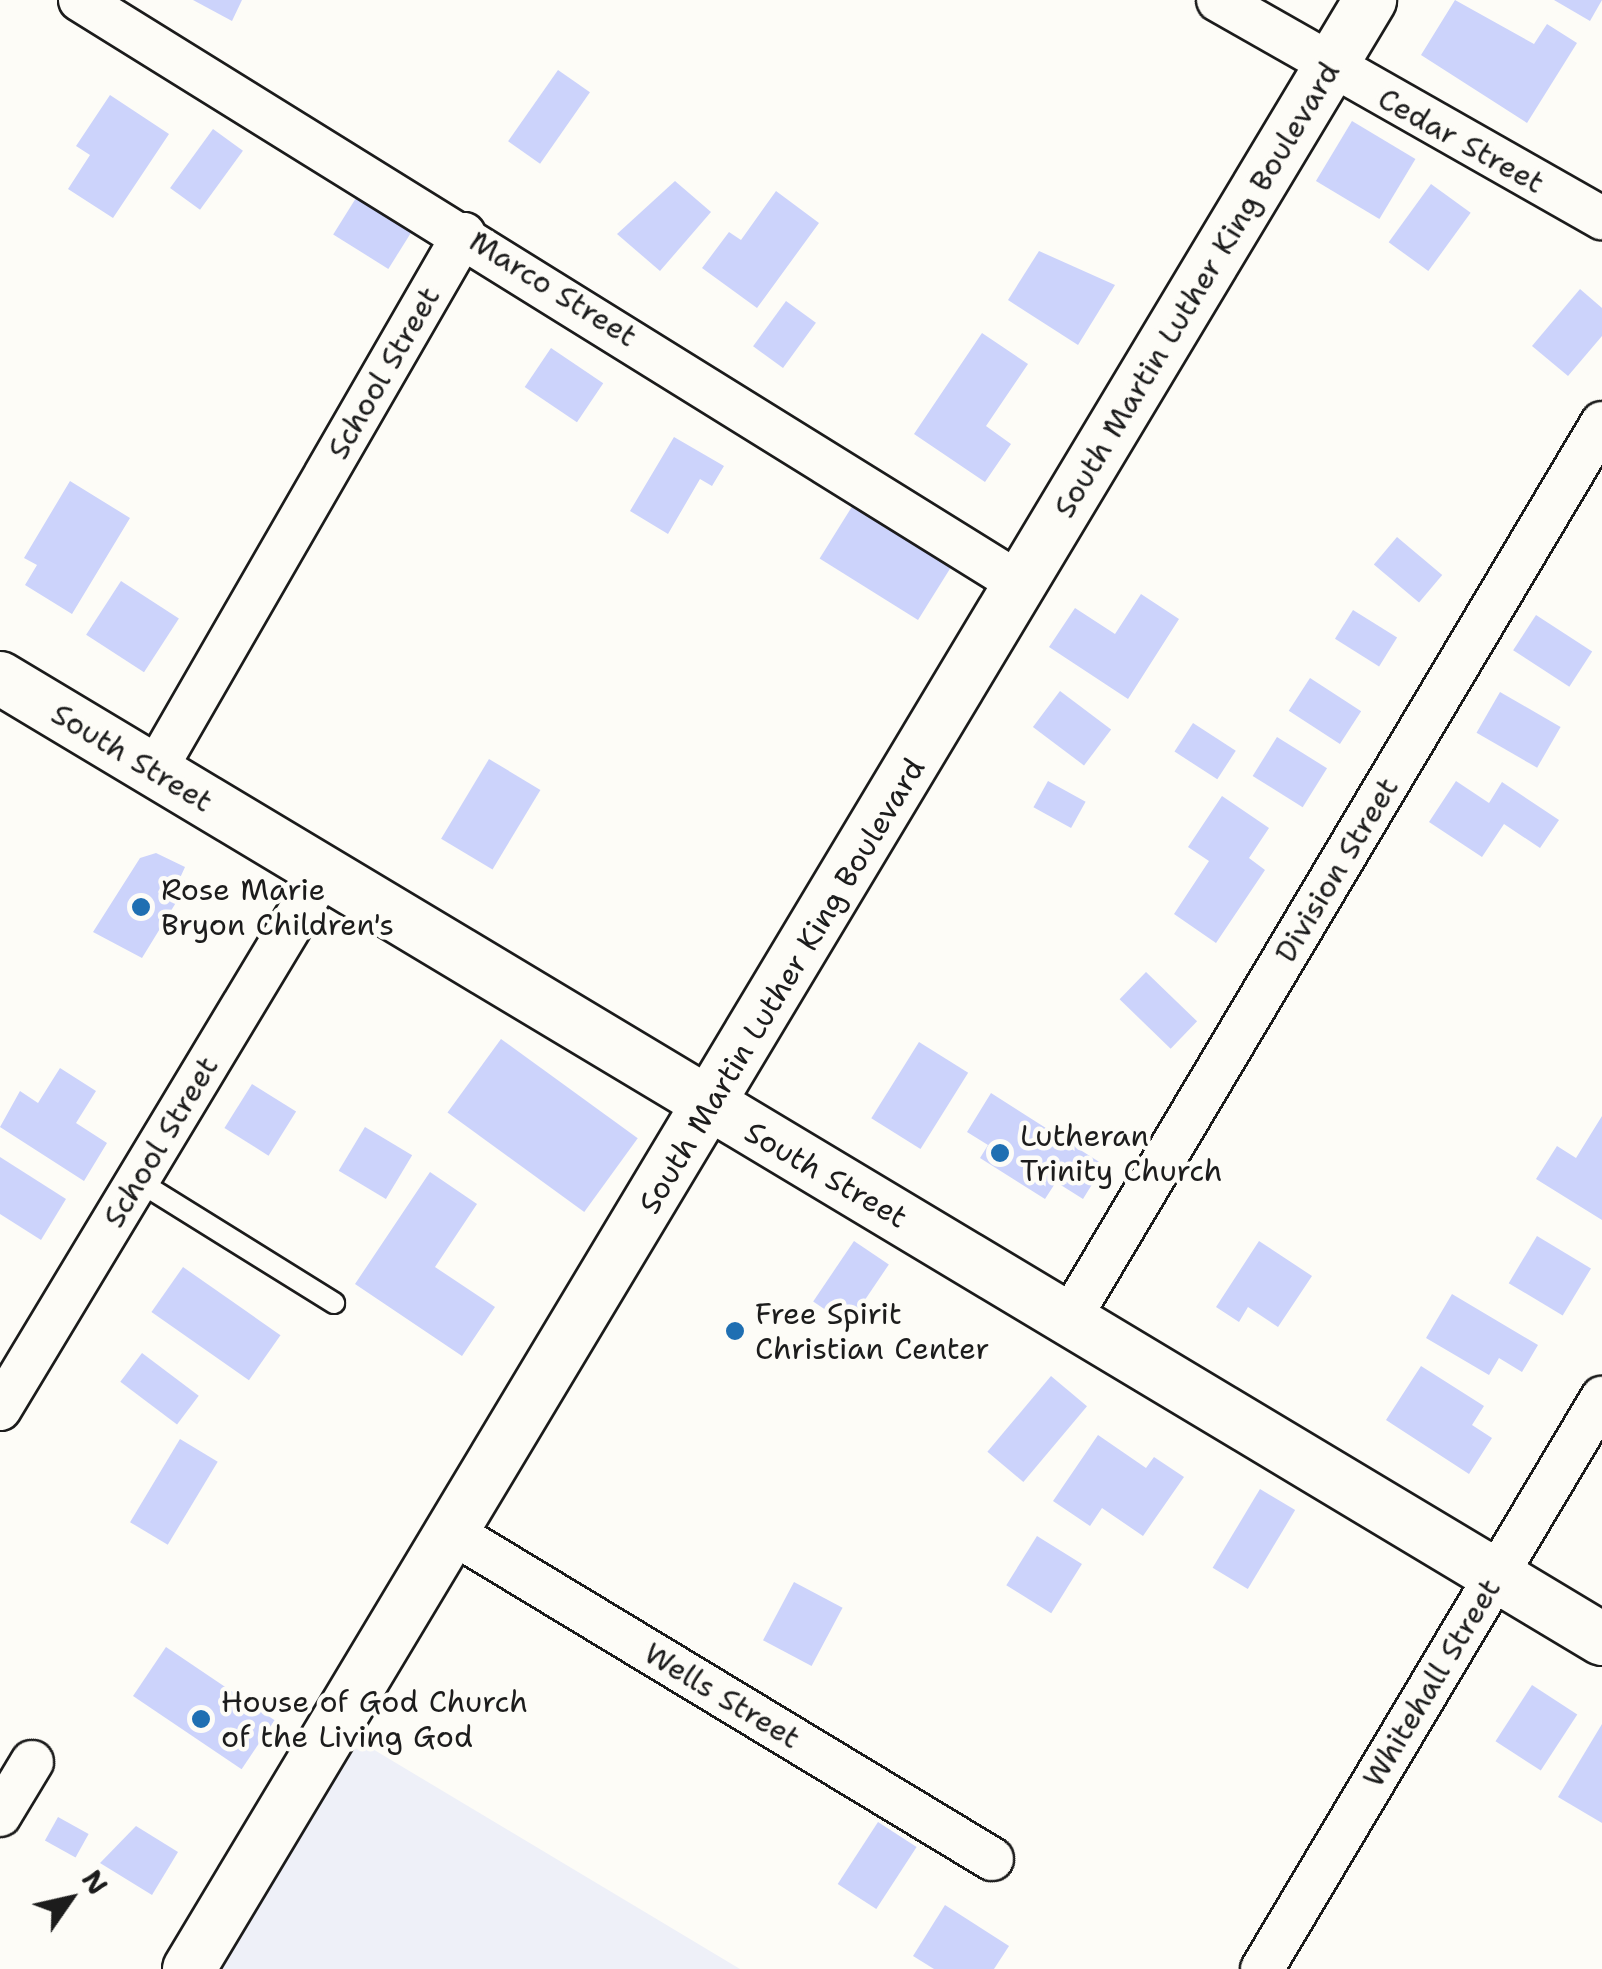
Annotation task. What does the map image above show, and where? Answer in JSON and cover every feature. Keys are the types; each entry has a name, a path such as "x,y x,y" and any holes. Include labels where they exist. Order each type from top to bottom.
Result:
{"street":[{"name":"Marco Street","path":"80,0 464,234 1022,585"},
{"name":"Cedar Street","path":"1218,0 1330,68 1602,218"},
{"name":"South Martin Luther King Boulevard","path":"189,1969 710,1109 1370,0"},
{"name":"School Street","path":"154,772 464,234"},
{"name":"Division Street","path":"1071,1316 1602,423"},
{"name":"South Street","path":"0,678 710,1109 1071,1316 1602,1638"},
{"name":"School Street","path":"0,1409 322,874"},
{"name":"Whitehall Street","path":"1262,1969 1602,1398"},
{"name":"Wells Street","path":"452,1533 992,1859"},
{"path":"0,1815 32,1762"}],"lane":[{"path":"138,1181 334,1304"}],"shaded area":[{"path":"351,1736 740,1969 210,1969"}],"building":[{"path":"193,0 242,0 232,21"},
{"path":"1455,0 1534,44 1547,24 1577,43 1527,123 1421,55"},
{"path":"1554,0 1602,0 1590,21"},
{"path":"558,70 590,92 540,164 508,141"},
{"path":"110,95 169,134 113,218 68,189 90,155 76,146"},
{"path":"1352,121 1415,159 1379,219 1316,181"},
{"path":"213,129 243,151 200,210 170,188"},
{"path":"675,181 711,212 660,271 617,234"},
{"path":"1431,184 1471,213 1428,271 1389,242"},
{"path":"776,191 819,223 757,308 702,268 729,232 741,240"},
{"path":"356,198 411,232 388,269 333,234"},
{"path":"1039,251 1115,285 1078,345 1008,300"},
{"path":"1580,289 1602,308 1602,336 1568,376 1532,346"},
{"path":"786,301 816,323 783,368 753,346"},
{"path":"982,333 1028,364 986,426 1011,444 985,482 914,434"},
{"path":"551,348 603,383 577,422 525,387"},
{"path":"674,437 724,466 712,486 700,479 668,534 630,511"},
{"path":"70,481 130,518 72,614 25,585 37,565 24,558"},
{"path":"853,505 951,566 918,620 820,558"},
{"path":"1397,537 1442,575 1419,603 1374,565"},
{"path":"121,581 179,619 144,672 86,635"},
{"path":"1141,594 1179,619 1128,699 1049,647 1075,608 1115,634"},
{"path":"1353,610 1397,638 1379,666 1335,639"},
{"path":"1536,615 1592,651 1569,687 1513,650"},
{"path":"1310,678 1361,711 1340,744 1289,711"},
{"path":"1060,691 1111,730 1084,765 1033,727"},
{"path":"1500,692 1561,727 1537,768 1476,733"},
{"path":"1193,723 1236,751 1217,779 1174,752"},
{"path":"1277,737 1327,768 1303,807 1253,776"},
{"path":"489,759 540,790 493,870 441,839"},
{"path":"1048,781 1086,802 1071,828 1033,807"},
{"path":"1456,781 1489,803 1502,782 1559,820 1540,848 1504,824 1482,857 1429,822"},
{"path":"1222,796 1269,828 1249,858 1265,870 1216,943 1174,914 1209,861 1188,847"},
{"name":"Rose Marie Bryon Children's","path":"156,853 185,867 180,878 188,883 142,958 93,932 140,858"},
{"path":"1146,972 1197,1021 1171,1049 1120,999"},
{"path":"501,1039 638,1138 584,1212 448,1113"},
{"path":"919,1042 968,1073 920,1149 871,1118"},
{"path":"60,1068 96,1091 76,1123 107,1143 84,1181 0,1127 20,1091 38,1103"},
{"path":"252,1084 296,1112 269,1156 224,1128"},
{"path":"991,1093 1104,1165 1083,1199 1056,1182 1045,1199 980,1158 988,1145 967,1132"},
{"path":"1602,1116 1602,1220 1536,1179 1557,1146 1576,1158"},
{"path":"365,1127 412,1155 386,1199 339,1171"},
{"path":"0,1157 66,1199 41,1240 0,1214"},
{"path":"430,1172 477,1204 435,1267 495,1307 462,1356 355,1284"},
{"path":"1537,1236 1591,1268 1563,1316 1509,1283"},
{"path":"854,1241 889,1264 848,1325 813,1302"},
{"path":"1259,1241 1312,1276 1278,1327 1248,1307 1239,1322 1216,1307"},
{"path":"183,1267 280,1335 249,1380 151,1312"},
{"path":"1452,1294 1538,1345 1522,1372 1499,1358 1489,1375 1426,1338"},
{"path":"142,1353 199,1396 177,1424 120,1382"},
{"path":"1421,1366 1484,1406 1472,1425 1492,1438 1469,1474 1386,1420"},
{"path":"1051,1376 1087,1406 1023,1482 987,1452"},
{"path":"1098,1435 1146,1468 1154,1457 1184,1477 1143,1536 1102,1508 1090,1526 1053,1501"},
{"path":"180,1439 218,1462 168,1545 130,1522"},
{"path":"1260,1489 1295,1510 1248,1589 1213,1568"},
{"path":"1037,1536 1082,1564 1051,1613 1006,1585"},
{"path":"794,1582 843,1608 812,1666 763,1640"},
{"path":"166,1647 275,1720 242,1769 133,1696"},
{"path":"1532,1685 1577,1714 1541,1771 1496,1741"},
{"path":"1602,1724 1602,1823 1558,1797"},
{"path":"58,1817 89,1834 76,1858 45,1841"},
{"path":"878,1822 917,1847 876,1909 838,1884"},
{"path":"136,1826 178,1852 152,1895 100,1863"},
{"path":"945,1905 1009,1946 994,1969 934,1969 913,1956"}],"place":[{"name":"Rose Marie Bryon Children's","path":"141,907"},
{"name":"Lutheran Trinity Church","path":"1000,1153"},
{"name":"Free Spirit Christian Center","path":"735,1331"},
{"name":"House of God Church of the Living God","path":"201,1719"}]}
